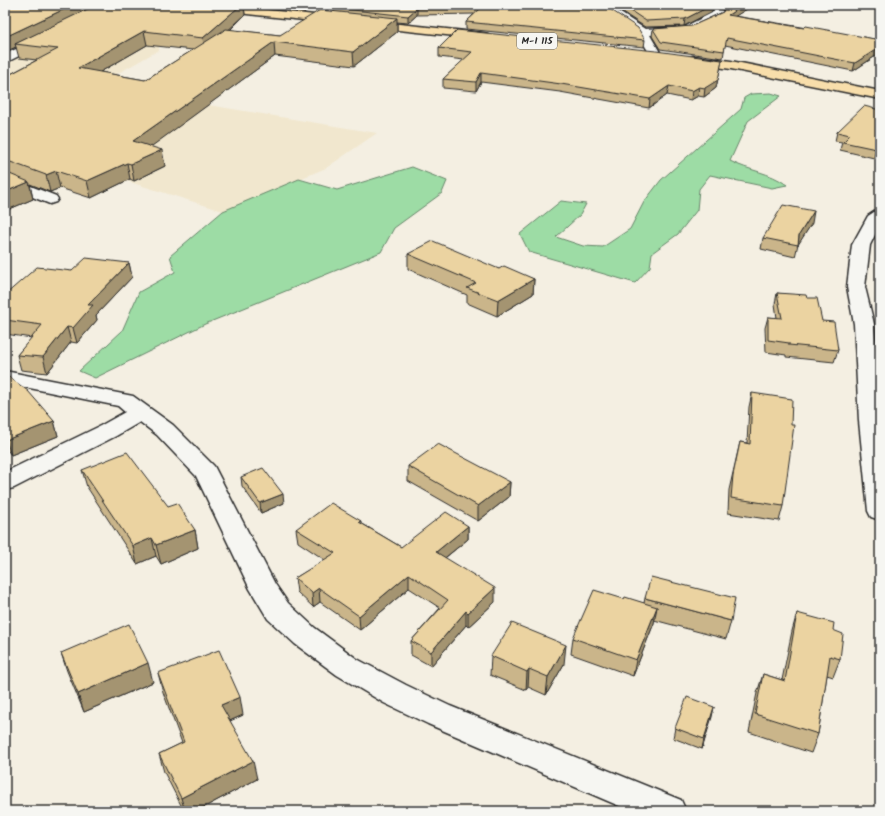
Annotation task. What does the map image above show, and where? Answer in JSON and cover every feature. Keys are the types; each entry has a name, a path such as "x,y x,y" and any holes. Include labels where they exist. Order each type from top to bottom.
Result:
{"main road":[{"path":"191,5 496,37"},
{"path":"640,52 659,54"},
{"path":"685,58 746,68 880,95"}],"street":[{"path":"601,5 643,32 659,54"},
{"path":"643,32 686,30 717,15 718,11"},
{"path":"5,59 52,36"},
{"path":"5,181 50,200"},
{"path":"880,215 874,220 861,245 856,287 864,324 870,421 880,511"},
{"path":"5,377 125,401 165,430 206,472 264,589 278,611 306,636 347,667 394,694 439,715 669,811"},
{"path":"5,482 108,431 141,412"}],"shaded area":[{"path":"161,29 159,50 101,83 178,100 377,133 326,168 223,211 104,174 5,138 5,62 27,53"}],"green space":[{"path":"771,93 781,96 748,121 730,161 767,174 787,185 772,188 710,175 699,189 697,210 678,234 652,253 650,267 635,283 529,252 520,234 561,201 586,204 580,215 556,237 583,246 603,247 630,229 644,202 661,180 741,109 744,98 751,94"},
{"path":"412,167 447,181 442,193 394,228 381,252 205,324 95,378 79,371 122,331 139,292 175,272 170,256 223,211 299,179 337,190"}],"building":[{"path":"5,5 73,5 5,37"},
{"path":"96,5 241,5 203,38 144,31 78,68 145,80 226,29 280,35 320,10 397,18 353,52 274,42 133,141 162,150 131,164 127,163 87,181 56,171 46,175 5,160 5,77 58,49 15,44"},
{"path":"339,5 604,5 638,28 645,40 466,22 481,8 417,8 408,16 334,8"},
{"path":"622,5 712,5 685,19 646,21"},
{"path":"725,5 744,5 728,15 804,28 806,26 880,40 880,47 855,63 727,38 724,51 661,42 653,29 692,26 723,12"},
{"path":"457,30 656,51 722,60 718,80 705,88 699,87 692,91 669,86 650,99 561,84 481,73 476,82 443,79 472,52 439,48"},
{"path":"864,106 880,110 880,145 876,149 843,142 850,135 837,132"},
{"path":"5,172 29,182 5,192"},
{"path":"783,205 814,211 799,235 798,245 763,238"},
{"path":"433,241 499,269 504,266 534,279 498,300 467,288 476,283 408,254"},
{"path":"86,258 129,263 88,305 93,305 73,328 67,327 43,357 17,355 42,325 5,320 5,295 37,267 72,271"},
{"path":"777,293 806,295 807,298 817,298 822,321 834,322 838,350 789,345 789,343 768,340 768,317 782,318"},
{"path":"5,374 28,391 54,421 6,440"},
{"path":"752,393 792,399 791,425 794,425 783,506 731,498 733,475 740,442 750,444"},
{"path":"438,444 510,482 478,506 408,466"},
{"path":"127,452 168,506 177,503 195,530 156,545 152,538 133,546 82,470"},
{"path":"263,468 283,494 260,503 241,477"},
{"path":"331,503 401,547 446,512 468,526 436,552 495,588 468,613 466,611 431,652 411,641 448,600 409,574 359,616 319,588 312,593 295,578 335,553 296,529"},
{"path":"651,577 735,598 731,621 645,598"},
{"path":"594,590 624,599 625,597 657,607 636,660 573,638"},
{"path":"797,613 834,623 833,630 843,634 840,659 830,656 818,734 755,714 763,674 785,681"},
{"path":"512,623 566,645 548,677 529,669 527,672 491,656"},
{"path":"129,624 148,663 78,694 61,653"},
{"path":"219,650 240,697 221,705 253,761 181,798 159,754 184,742 158,673"},
{"path":"687,697 714,707 704,739 675,728"},
{"path":"586,808 591,811 583,811"}]}
